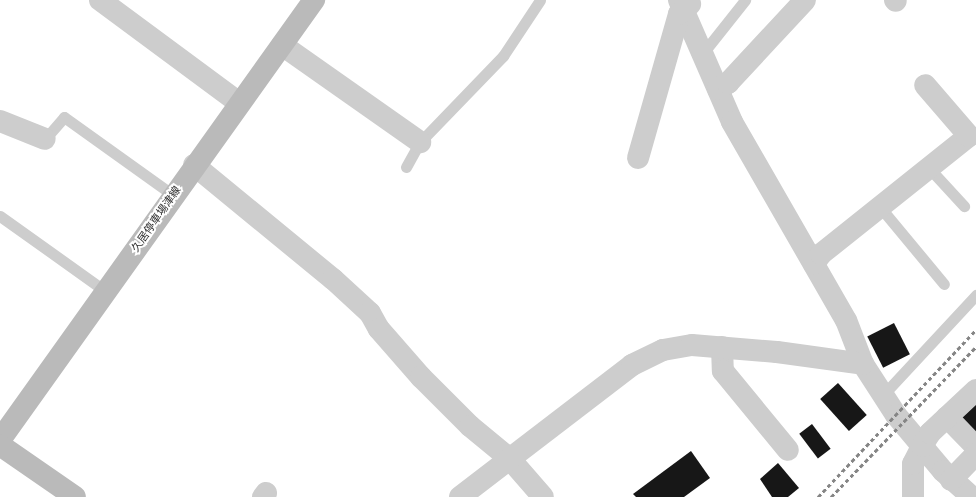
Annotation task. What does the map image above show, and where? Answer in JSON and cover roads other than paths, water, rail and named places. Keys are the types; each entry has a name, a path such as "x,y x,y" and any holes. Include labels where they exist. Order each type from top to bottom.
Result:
{"main road":[{"name":"久居停車場津線","path":"0,440 194,165 314,0"},
{"path":"0,445 75,497"}],"street":[{"path":"100,0 239,103"},
{"path":"718,89 728,83 806,0"},
{"path":"686,3 703,53 732,122 846,320 862,364 896,415 951,480 972,497"},
{"path":"638,158 679,14 686,3"},
{"path":"282,45 420,142"},
{"path":"814,264 821,254 969,136 925,85"},
{"path":"0,121 45,139"},
{"path":"194,165 333,279 370,313 379,329 421,377 470,426 510,459 543,497"},
{"path":"460,497 632,365 648,356 677,346 722,347 862,364"},
{"path":"722,347 723,371 788,450"},
{"path":"913,497 913,464 922,446 930,433 976,390"},
{"path":"947,417 976,447"},
{"path":"951,480 976,454"}],"lane":[{"path":"406,167 420,142 503,56 540,0"},
{"path":"703,53 745,0"},
{"path":"45,139 64,117 173,195"},
{"path":"929,168 964,206"},
{"path":"880,207 944,284"},
{"path":"0,216 105,292"},
{"path":"883,395 976,295"}],"railway":[{"path":"818,497 976,330"},
{"path":"831,497 976,347"}]}
